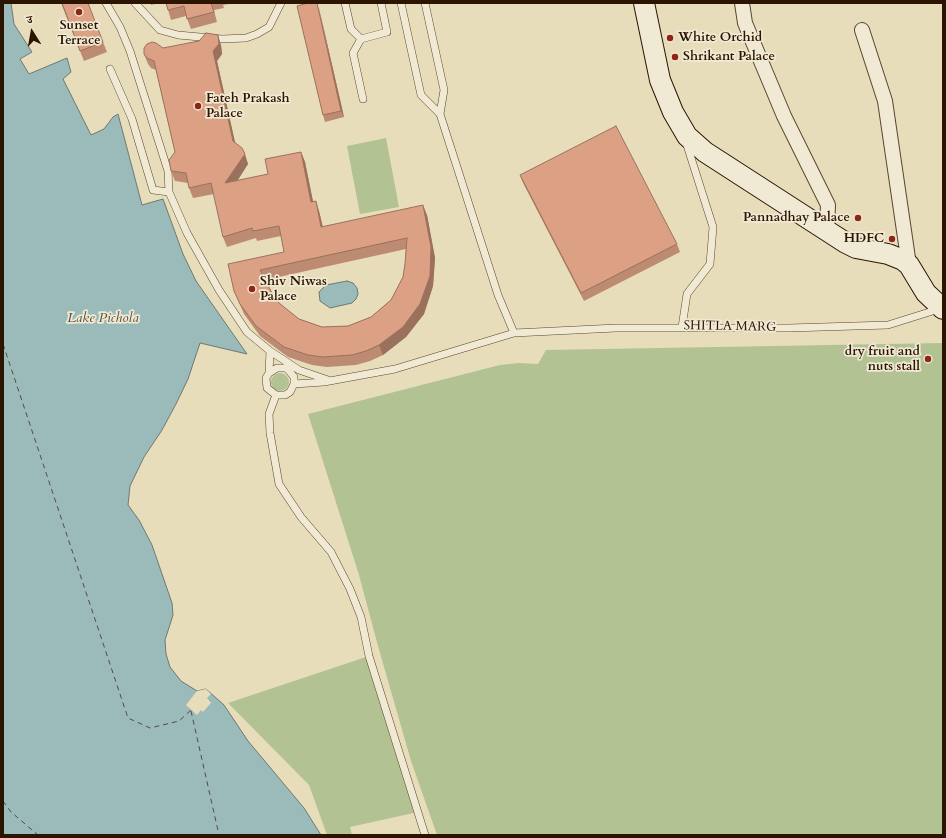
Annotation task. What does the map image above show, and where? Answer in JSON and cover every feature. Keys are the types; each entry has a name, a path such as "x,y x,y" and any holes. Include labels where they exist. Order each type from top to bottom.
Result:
{"main road":[{"path":"644,3 660,80 673,112 687,136 705,152 856,248 893,255 908,265 926,292 942,308"}],"street":[{"path":"742,3 745,23 784,116 828,205 827,230"},
{"path":"862,30 885,101 908,265"}],"lane":[{"path":"106,3 120,27 130,51 168,171 169,192 187,233 219,290 247,332 270,351 299,370 330,381"},
{"path":"135,3 160,30 178,35 222,39 246,38 269,27 281,3"},
{"path":"345,3 351,29 361,39"},
{"path":"362,99 353,53 361,39 387,32 381,3"},
{"path":"401,3 420,95 440,114"},
{"path":"425,3 444,90 440,114 498,295 514,333"},
{"path":"110,69 135,125 153,190 169,192"},
{"path":"682,327 687,294 710,264 713,227 686,142 687,136"},
{"name":"SHITLA MARG","path":"294,384 330,381 395,369 514,333 616,328 789,328 888,325 942,308"},
{"path":"269,373 277,368 286,368 292,374 294,384 290,392 285,395 276,396 266,385 266,378 269,373 270,351"},
{"path":"276,396 269,414 270,433 279,484 301,517 331,552 350,589 361,617 369,656 426,835"}],"green space":[{"path":"386,138 399,207 360,214 347,146"},
{"path":"943,343 943,835 437,835 411,761 359,575 308,414 500,365 519,363 538,364 546,350"},
{"path":"276,373 284,373 289,378 287,389 284,391 276,391 271,386 271,378"},
{"path":"369,656 418,812 350,827 352,835 327,835 309,785 228,703"}],"water":[{"name":"Lake Pichola","path":"3,3 11,3 14,24 32,52 20,59 29,74 67,58 71,72 63,79 91,135 104,129 113,117 118,114 142,205 163,199 183,254 196,281 247,354 200,343 188,379 176,404 162,430 144,457 130,486 128,505 139,520 152,545 172,603 173,615 165,640 166,654 170,667 181,681 197,691 206,689 224,705 248,741 304,808 321,835 3,835"},
{"path":"347,281 353,283 357,288 358,294 352,303 330,308 320,301 319,292 326,285"}],"pier":[{"path":"206,689 211,694 207,698 211,703 203,712 201,710 197,715 186,705 197,691"}],"building":[{"path":"62,3 88,3 103,42 80,51"},
{"path":"166,3 211,3 214,12 187,19 184,6 168,10"},
{"path":"308,3 317,3 341,111 323,115 297,6"},
{"path":"206,33 218,35 219,44 213,51 233,141 242,148 245,154 225,183 268,174 265,159 301,152 311,202 316,201 321,227 423,205 431,247 430,276 420,304 403,327 379,345 352,355 323,357 308,355 284,347 256,326 240,304 234,291 228,264 284,252 279,226 253,231 252,228 223,237 211,183 189,188 186,173 171,171 169,160 175,152 154,61 147,58 144,54 144,48 147,44 152,42 163,48 199,41","holes":["407,238 403,277 391,300 371,317 348,326 322,327 299,319 279,303 260,270"]},
{"path":"616,126 677,244 581,293 520,175"}],"ferry route":[{"path":"3,344 128,718 150,728 179,721 191,710"},
{"path":"191,711 219,835"},
{"path":"3,801 11,812 38,835"}],"place":[{"name":"Sunset Terrace","path":"79,12"},
{"name":"White Orchid","path":"670,38"},
{"name":"Shrikant Palace","path":"675,57"},
{"name":"Fateh Prakash Palace","path":"198,106"},
{"name":"Pannadhay Palace","path":"858,218"},
{"name":"HDFC","path":"892,239"},
{"name":"Shiv Niwas Palace","path":"252,289"},
{"name":"dry fruit and nuts stall","path":"928,359"}]}
